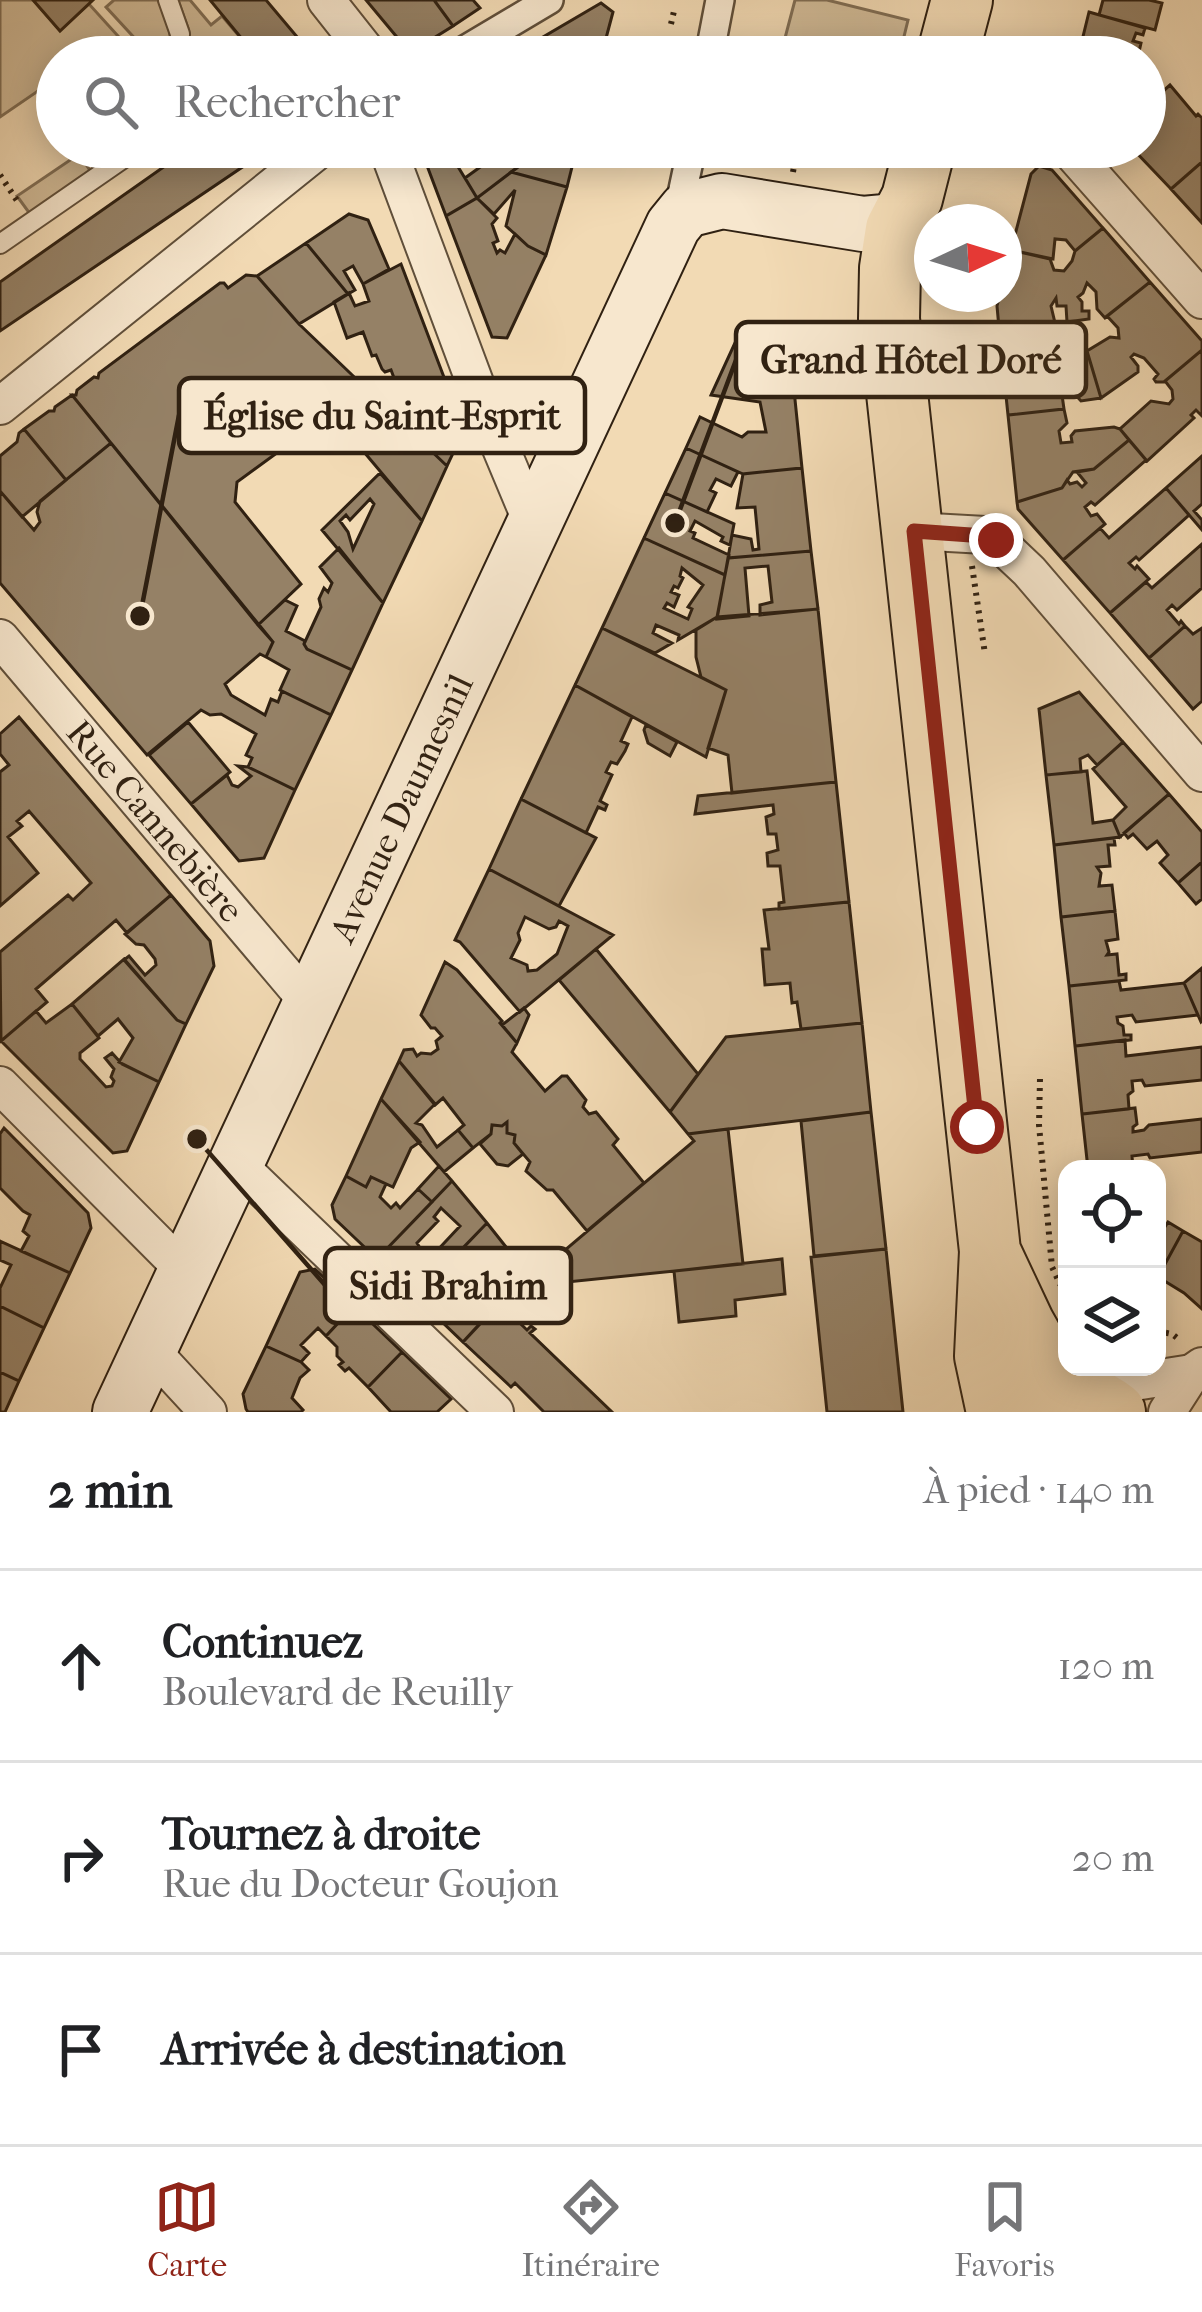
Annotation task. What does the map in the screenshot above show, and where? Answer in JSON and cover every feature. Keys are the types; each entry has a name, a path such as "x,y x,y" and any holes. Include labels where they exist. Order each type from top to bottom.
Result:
{"main road":[{"path":"953,36 962,0"},
{"path":"920,168 912,198 900,217 890,268 889,319 990,1251 985,1356 997,1412"},
{"path":"686,210 722,202 863,224 900,217"},
{"name":"Avenue Daumesnil","path":"120,1412 673,226 686,210"},
{"path":"990,1251 1068,1406"}],"street":[{"path":"326,0 354,36"},
{"path":"488,36 549,0"},
{"path":"713,36 720,0"},
{"path":"0,406 296,168"},
{"path":"395,168 533,525"},
{"path":"686,210 682,194 688,168"},
{"path":"1086,168 1202,300"},
{"path":"914,531 996,540 1029,571 1202,772"},
{"name":"Rue Cannebière","path":"0,638 310,1004"},
{"path":"0,1085 185,1271"},
{"path":"236,1163 495,1412"},
{"path":"149,1348 208,1412"},
{"path":"1068,1406 1193,1361"},
{"path":"1167,1412 1193,1361"}],"lane":[{"path":"167,0 181,36"},
{"path":"0,244 110,168"}],"path":[{"path":"671,24 674,11"},
{"path":"969,553 985,653"},
{"path":"1040,1079 1039,1125 1052,1267 1058,1280"},
{"path":"1166,1333 1193,1361"}],"shaded area":[{"path":"0,0 33,0 60,30 89,4 118,36 36,36 36,92 0,117"},
{"path":"114,0 158,0 170,36 133,36 106,7"},
{"path":"178,0 190,0 211,25 222,16 239,36 189,36"},
{"path":"795,0 827,0 908,20 904,36 786,36"},
{"path":"58,168 88,168 91,172 30,214 17,196"}],"building":[{"path":"33,0 93,0 60,31"},
{"path":"210,0 266,0 296,36 240,36"},
{"path":"366,0 434,0 453,26 437,36 396,36"},
{"path":"434,0 473,0 480,8 453,26"},
{"path":"1103,0 1162,3 1155,30 1099,15"},
{"path":"601,3 613,12 607,36 545,36"},
{"path":"1089,12 1145,28 1143,35 1083,36"},
{"path":"1170,85 1202,118 1202,162 1171,189 1151,168 1166,168 1166,89"},
{"path":"1202,162 1202,223 1171,189"},
{"path":"162,168 241,168 0,331 0,282"},
{"path":"428,168 459,168 477,198 446,216"},
{"path":"479,168 517,168 477,198 465,178"},
{"path":"517,168 572,168 567,187 511,172"},
{"path":"1046,168 1103,228 1075,251 1066,240 1055,239 1053,259 1022,252 1022,208 1031,174"},
{"path":"511,172 567,187 546,255 506,226 515,190 494,214 477,198"},
{"path":"477,198 497,218 492,224 497,253 505,253 515,234 546,255 507,338 492,337 446,216"},
{"path":"349,214 368,220 389,269 363,284 353,266 344,271 355,290 348,294 306,243"},
{"path":"1103,228 1150,282 1105,318 1097,309 1096,292 1087,283 1078,297 1089,319 1067,322 1066,306 1057,306 1056,298 1051,306 1055,323 999,328 998,312 1022,312 1022,253 1050,259 1054,270 1064,271 1075,251"},
{"path":"306,243 348,294 299,324 257,276"},
{"path":"401,264 464,430 447,466 401,422 408,415 401,396 394,399 387,381 394,378 391,370 385,372 376,355 372,356 363,332 347,338 334,302 349,293 355,306 369,301 363,284"},
{"path":"246,275 257,276 299,324 447,466 422,521 364,452 376,435 344,404 237,482 235,502 301,584 258,625 72,395 220,283 228,288"},
{"path":"1150,282 1202,341 1202,350 1164,382 1156,382 1158,374 1134,354 1138,372 1101,398 1087,351 1110,337 1119,338 1118,328 1107,316"},
{"path":"1051,323 1053,362 1087,351 1101,398 1081,401 1069,388 1062,395 1064,409 1008,415 999,328"},
{"path":"740,332 789,341 802,468 743,474 686,448 700,417 742,437 748,432 766,432 760,402 711,395"},
{"path":"1202,350 1202,416 1196,410 1191,415 1194,418 1147,461 1120,429 1151,401 1169,404 1172,390 1165,381"},
{"path":"72,395 111,443 66,480 24,429"},
{"path":"1064,409 1067,423 1059,431 1061,443 1072,442 1075,431 1114,427 1129,440 1094,469 1073,472 1062,488 1017,502 1008,415"},
{"path":"24,429 66,480 22,517 0,491 0,456"},
{"path":"1129,440 1146,460 1095,505 1091,502 1085,507 1105,524 1063,560 1017,502 1062,488 1067,480 1082,487 1086,483 1077,472 1094,469"},
{"path":"111,443 273,642 266,657 260,654 225,684 231,695 265,715 271,699 278,702 282,691 331,715 295,790 248,767 252,758 246,755 256,734 221,714 201,710 147,755 0,583 0,491 34,530 40,522 40,501"},
{"path":"686,448 738,472 731,486 716,479 710,490 716,493 707,512 665,493"},
{"path":"1202,456 1202,504 1194,511 1202,520 1202,530 1166,488"},
{"path":"802,468 811,551 728,558 732,535 751,539 753,550 759,549 755,507 737,508 743,474"},
{"path":"380,473 422,521 383,603 322,530","holes":["370,499 374,504 353,549 340,521 346,515 350,520"]},
{"path":"1166,488 1189,515 1139,560 1136,557 1129,563 1149,579 1110,613 1063,560 1100,528 1109,538"},
{"path":"665,493 734,524 730,545 695,521 690,531 695,533 693,538 729,555 725,575 644,538"},
{"path":"644,538 725,575 717,617 678,640 679,635 656,625 653,633 672,643 655,653 602,628","holes":["682,568 703,585 688,607 692,609 688,619 664,608 667,603 674,607 679,595 671,592 683,578"]},
{"path":"1202,544 1202,588 1177,610 1172,605 1167,610 1185,626 1149,658 1110,613 1146,582 1152,588"},
{"path":"339,548 383,603 352,670 304,644 324,588 328,592 332,583 320,567"},
{"path":"811,551 818,609 760,615 760,605 772,602 768,566 745,568 749,616 717,619 728,558"},
{"path":"285,600 297,606 286,631 305,641 307,649 352,670 331,715 280,690 289,670 266,657 273,642 258,625"},
{"path":"818,609 836,782 732,793 728,755 708,748 726,690 701,677 696,630 717,617"},
{"path":"1185,626 1193,634 1202,628 1202,701 1193,709 1149,658"},
{"path":"602,628 726,690 706,757 575,685"},
{"path":"575,685 632,717 621,741 628,744 625,751 606,772 612,775 600,801 607,805 605,810 598,807 586,833 521,799"},
{"path":"1079,692 1123,742 1097,765 1088,755 1080,759 1081,772 1046,775 1039,709"},
{"path":"19,717 171,895 127,933 116,920 36,989 47,1002 1,1041 0,952 68,895 73,900 91,883 29,811 17,821 22,826 8,837 38,873 0,906 0,772 9,765 0,754 0,734"},
{"path":"188,722 230,772 191,804 149,755"},
{"path":"646,725 677,742 670,756 648,743"},
{"path":"1123,742 1169,794 1120,837 1113,820 1126,807 1093,769"},
{"path":"238,766 295,790 264,858 239,861 191,804 227,775 238,787 251,776"},
{"path":"1087,771 1093,823 1113,820 1120,837 1054,845 1046,775"},
{"path":"836,782 849,902 779,909 784,902 780,866 768,866 767,853 778,850 776,834 768,834 766,817 774,814 773,805 695,814 698,796"},
{"path":"1169,794 1202,832 1202,862 1178,883 1160,863 1168,855 1157,841 1147,849 1133,834 1128,838 1124,833"},
{"path":"521,799 596,838 559,906 489,869"},
{"path":"1114,838 1115,845 1108,845 1110,866 1097,867 1099,886 1112,885 1115,911 1061,917 1054,845"},
{"path":"1202,862 1202,899 1196,904 1178,883"},
{"path":"489,869 613,935 520,1012 455,940","holes":["525,917 549,929 559,921 568,926 557,954 537,970 528,971 527,965 511,958"]},
{"path":"171,895 210,941 214,966 186,1024 177,1020 124,960 129,956 145,975 156,965 144,945 125,934"},
{"path":"849,902 862,1023 801,1029 790,983 765,985 762,949 769,949 764,910"},
{"path":"1115,911 1118,939 1106,941 1107,955 1117,954 1119,975 1126,974 1126,980 1069,986 1061,917"},
{"path":"596,949 698,1074 670,1112 559,980"},
{"path":"124,959 177,1020 186,1024 159,1082 119,1062 133,1038 118,1019 98,1036 72,1004"},
{"path":"445,962 502,1021 517,1043 512,1052 545,1091 567,1076 586,1100 583,1107 589,1114 596,1112 618,1139 613,1145 644,1183 587,1231 553,1190 526,1171 530,1162 514,1143 515,1135 507,1133 507,1122 492,1125 491,1134 473,1148 458,1130 464,1125 443,1098 435,1105 399,1061 404,1050 413,1049 417,1056 438,1049 436,1041 442,1036 421,1015"},
{"path":"1202,968 1202,1021 1201,1022 1184,983"},
{"path":"1119,981 1121,990 1184,983 1198,1015 1136,1022 1132,1015 1117,1017 1131,1040 1075,1046 1069,986"},
{"path":"72,1004 99,1038 80,1053 80,1059 106,1087 114,1081 114,1069 105,1058 112,1053 122,1064 159,1082 127,1151 113,1153 1,1041 36,1011 46,1023"},
{"path":"524,1008 529,1015 517,1043 502,1025"},
{"path":"862,1023 871,1112 688,1134 670,1112 726,1037"},
{"path":"1125,1040 1126,1056 1202,1047 1202,1080 1145,1086 1142,1080 1132,1081 1129,1109 1082,1114 1075,1046"},
{"path":"399,1061 435,1104 416,1123 437,1147 458,1130 473,1148 444,1172 381,1099"},
{"path":"381,1099 420,1142 411,1148 393,1187 371,1177 366,1187 346,1176"},
{"path":"1135,1108 1133,1132 1149,1125 1202,1119 1202,1152 1087,1160 1082,1114"},
{"path":"871,1112 886,1249 814,1256 801,1121"},
{"path":"507,1122 507,1133 515,1135 514,1143 523,1154 508,1166 497,1164 480,1144 491,1134 492,1125"},
{"path":"4,1128 88,1213 91,1228 70,1273 21,1251 29,1236 23,1231 30,1215 0,1188"},
{"path":"728,1129 743,1264 538,1285 532,1278 694,1141 688,1134"},
{"path":"439,1166 452,1181 432,1202 418,1189"},
{"path":"346,1176 366,1187 371,1177 386,1184 380,1197 391,1208 396,1203 400,1208 418,1189 432,1202 377,1259 335,1219 332,1205"},
{"path":"452,1181 487,1223 416,1297 377,1259","holes":["441,1208 460,1226 432,1256 423,1253 417,1243 438,1221 434,1217"]},
{"path":"1168,1222 1183,1231 1166,1262"},
{"path":"487,1223 506,1247 485,1268 507,1295 496,1307 488,1299 472,1315 480,1324 463,1342 416,1297 443,1269 450,1277 459,1262 465,1262 466,1256 459,1252"},
{"path":"1183,1231 1202,1242 1202,1309 1166,1282 1166,1262"},
{"path":"0,1241 70,1273 44,1328 0,1306 0,1288 11,1265 0,1260"},
{"path":"886,1249 903,1412 827,1412 811,1257"},
{"path":"782,1259 785,1294 735,1300 736,1316 679,1322 674,1271"},
{"path":"315,1269 354,1306 326,1336 318,1328 301,1345 309,1353 301,1362 266,1346 300,1272"},
{"path":"499,1303 527,1330 535,1329 530,1333 612,1412 544,1412 463,1342"},
{"path":"0,1306 44,1328 19,1381 0,1372"},
{"path":"354,1306 402,1352 368,1387 349,1368 345,1371 339,1365 343,1362 337,1347 326,1336"},
{"path":"266,1346 309,1370 292,1398 301,1412 246,1409 243,1394"},
{"path":"402,1352 451,1399 437,1412 391,1412 368,1387"},
{"path":"0,1372 19,1381 5,1412 0,1412"}],"place":[{"name":"Grand Hôtel Doré","path":"675,523"},
{"name":"Église du Saint-Esprit","path":"140,616"},
{"name":"Sidi Brahim","path":"197,1139"}],"route":[{"path":"977,1127 914,531 996,540"}]}
